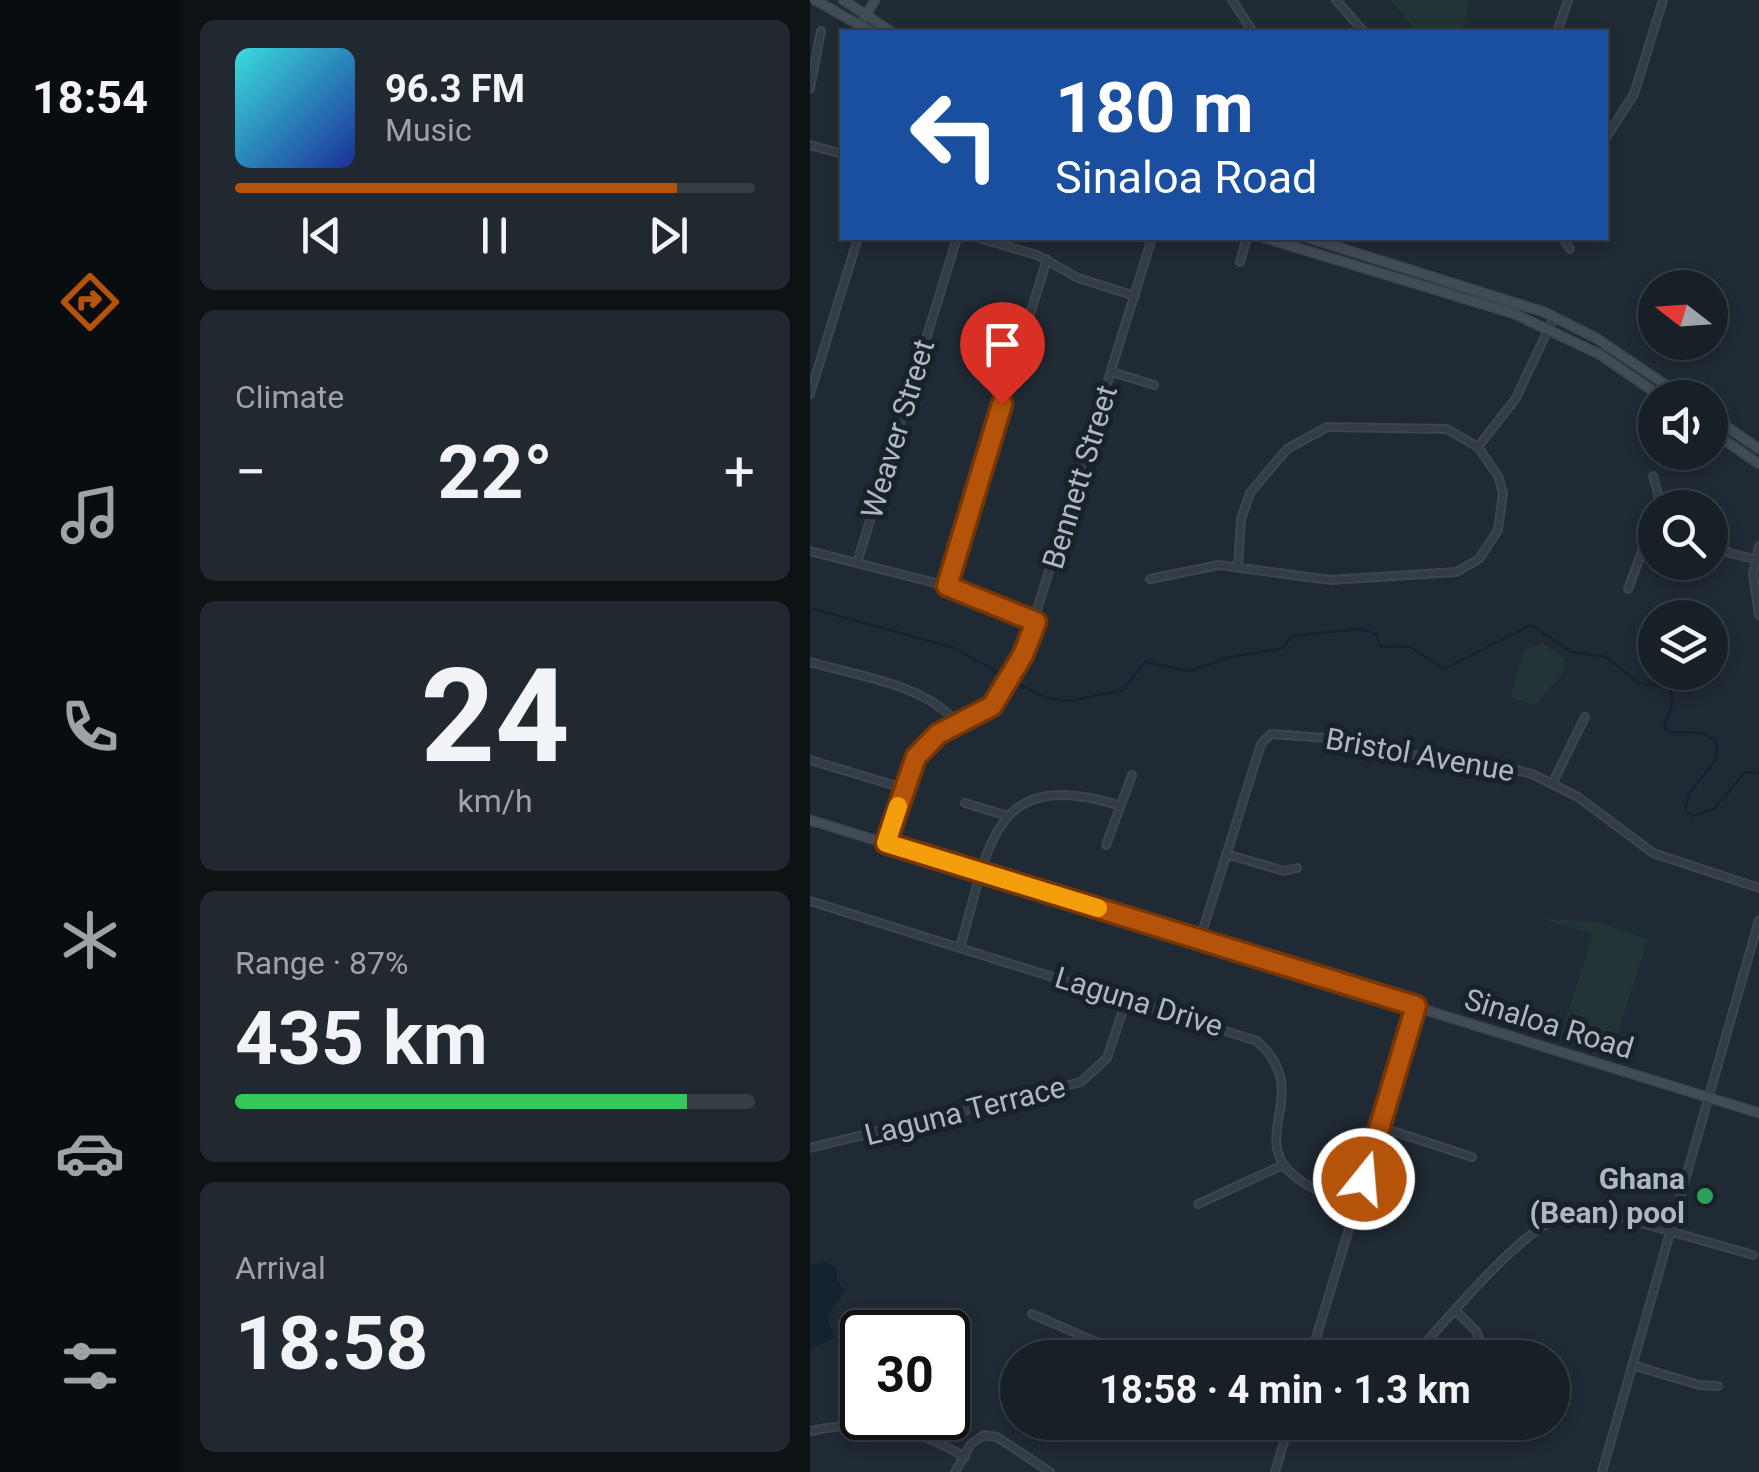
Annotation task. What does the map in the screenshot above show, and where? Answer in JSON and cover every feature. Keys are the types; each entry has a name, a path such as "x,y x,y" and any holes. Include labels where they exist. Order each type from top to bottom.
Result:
{"main road":[{"path":"815,0 868,30"},
{"path":"843,0 889,30"},
{"path":"860,26 874,0"},
{"path":"1271,240 1549,328 1638,380"},
{"path":"1315,240 1554,317 1660,380"},
{"path":"1728,426 1759,448"},
{"path":"1728,442 1759,464"},
{"name":"Sinaloa Road","path":"810,820 1759,1113"}],"street":[{"path":"1232,0 1252,30"},
{"path":"1336,0 1362,30"},
{"path":"1557,30 1568,0"},
{"path":"1608,134 1634,94 1663,0"},
{"path":"810,88 821,31"},
{"path":"810,144 840,153"},
{"path":"810,394 814,367 857,240"},
{"name":"Weaver Street","path":"858,563 955,240"},
{"path":"985,240 1047,259 1078,278 1135,296"},
{"name":"Bennett Street","path":"886,843 903,788 922,748 982,714 1000,696 1036,622 1151,240"},
{"path":"1240,262 1246,240"},
{"path":"1564,240 1570,249"},
{"path":"947,586 1047,259"},
{"path":"1478,447 1516,398 1554,317"},
{"path":"1112,372 1154,384"},
{"path":"1150,579 1204,566 1238,565 1332,580 1443,574 1466,568 1490,546 1503,512 1498,476 1478,447 1457,433 1433,427 1346,424 1310,433 1287,449 1250,493 1241,519 1238,565"},
{"path":"1653,476 1657,490"},
{"path":"1759,546 1754,559 1753,588 1759,615"},
{"path":"810,551 947,586 1036,622"},
{"path":"1728,552 1754,559"},
{"path":"1628,589 1638,562"},
{"path":"810,662 921,696 943,708 959,725"},
{"path":"1553,782 1585,717"},
{"name":"Bristol Avenue","path":"1200,939 1260,744 1271,734 1326,738 1381,752 1488,763 1553,782 1653,853 1759,888"},
{"path":"810,760 903,788"},
{"path":"1106,845 1132,775"},
{"path":"960,946 995,836 1008,816 1030,800 1056,792 1078,793 1118,805"},
{"path":"964,803 1008,816"},
{"path":"1226,854 1284,871 1297,868"},
{"name":"Laguna Drive","path":"810,900 1243,1034 1267,1050 1282,1083 1275,1134 1283,1165"},
{"path":"1602,1472 1759,920"},
{"name":"Laguna Terrace","path":"810,1148 1081,1082 1107,1058 1127,998"},
{"path":"1315,1340 1416,1006"},
{"path":"1380,1127 1472,1157"},
{"path":"1198,1204 1283,1165 1306,1188 1356,1205"},
{"path":"1428,1340 1529,1236 1559,1218 1601,1213 1754,1255"},
{"path":"1456,1311 1480,1340"},
{"path":"1032,1314 1092,1340"},
{"path":"1632,1365 1699,1386 1718,1386"},
{"path":"810,1431 834,1426 904,1426 965,1456"},
{"path":"955,1472 974,1440 991,1435 1050,1472"},
{"path":"1275,1472 1285,1440"}],"shaded area":[{"path":"1390,0 1469,0 1463,27 1471,30 1416,30"},
{"path":"1542,642 1563,659 1565,671 1535,705 1510,697 1524,650"},
{"path":"1539,918 1598,922 1648,939 1609,1060 1559,1040 1593,934"}],"water":[{"path":"826,1262 837,1269 837,1280 845,1291 827,1317 835,1338 810,1349 810,1265"}],"waterway":[{"path":"810,608 954,648 1001,674"},
{"path":"1018,684 1048,698 1069,701 1123,690 1145,662 1190,671 1230,657 1281,649 1293,636 1359,629 1376,634 1380,646 1410,647 1444,669 1531,625 1571,652 1606,657 1639,683 1670,687 1673,702 1664,727 1669,732 1703,733 1716,741 1714,761 1686,802 1686,812 1692,816 1714,809 1745,772 1759,773"}],"slow traffic":[{"path":"898,806 886,843 1098,908"}],"place":[{"name":"Ghana (Bean) pool","path":"1705,1196"}],"route":[{"path":"1002,404 947,586 1036,622 1023,655 992,706 970,721 938,734 916,757 886,843 1416,1006 1364,1179"}]}
